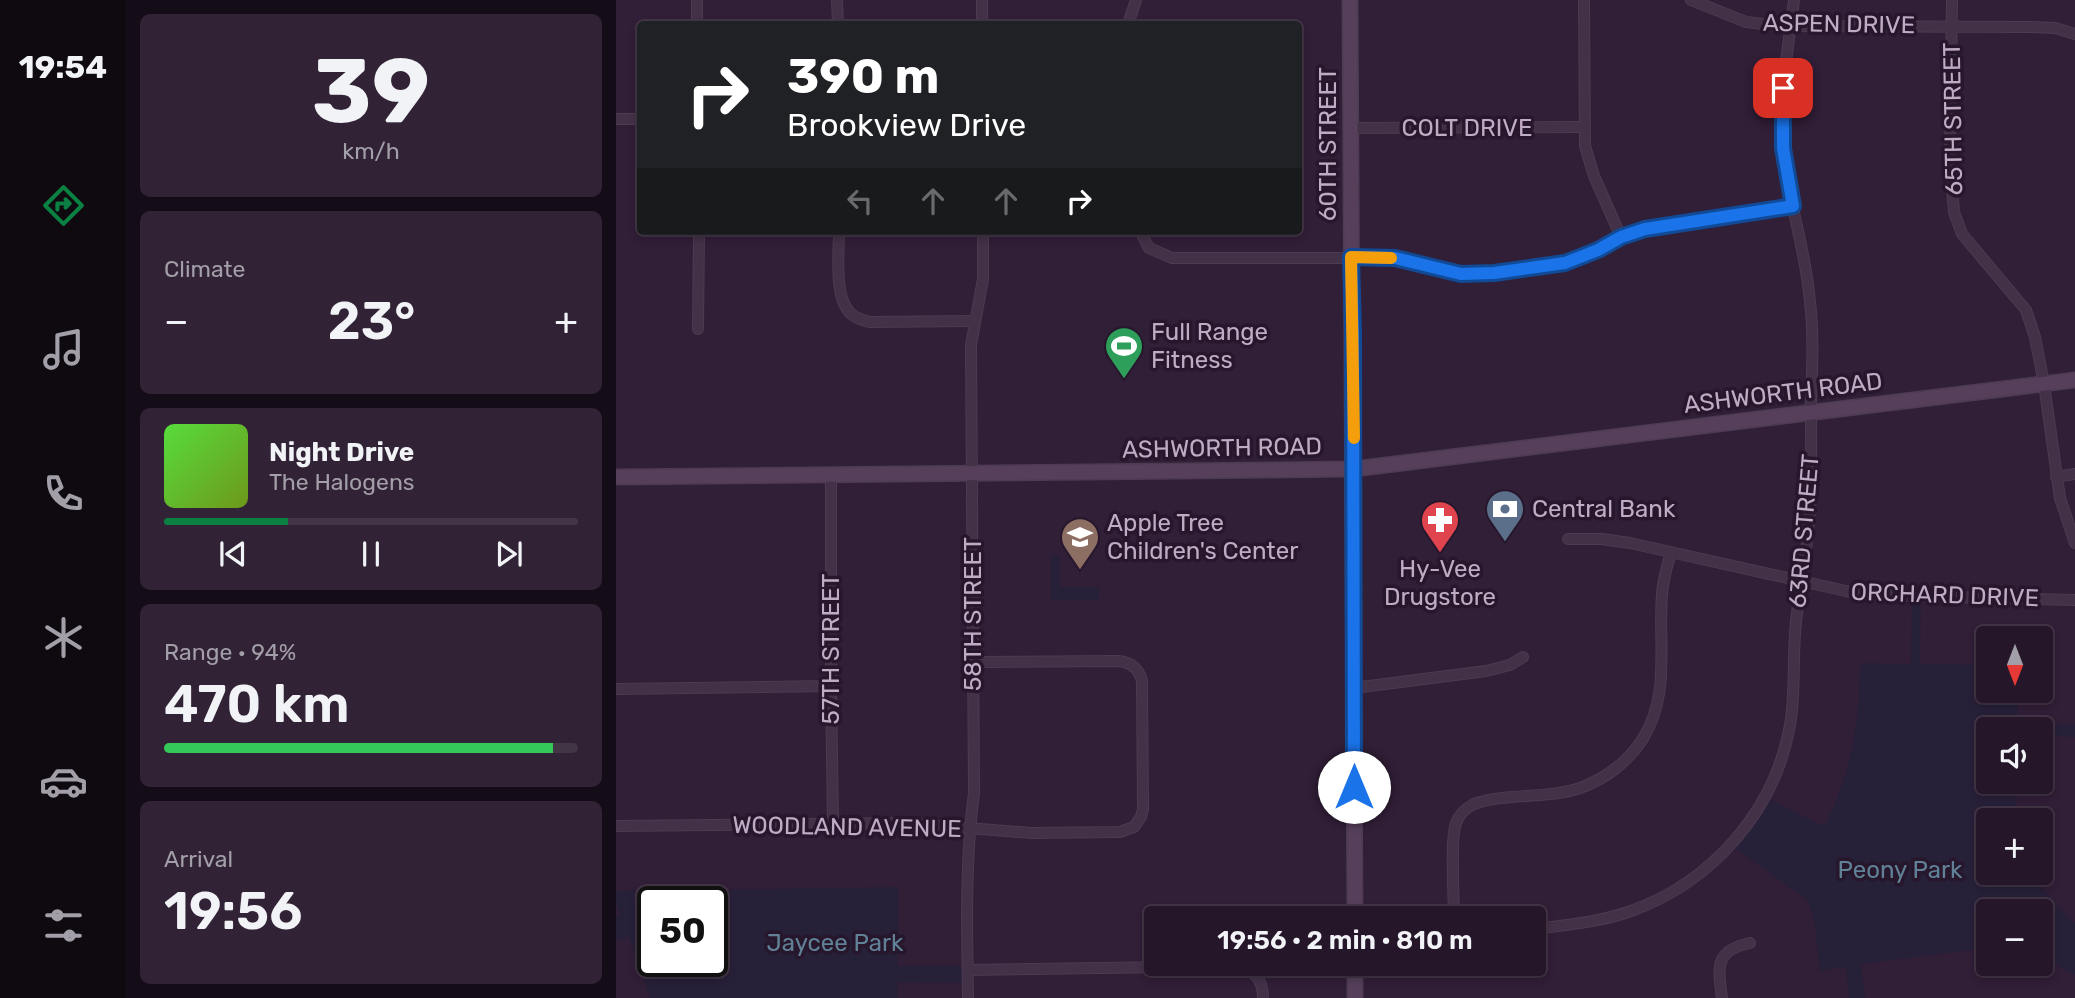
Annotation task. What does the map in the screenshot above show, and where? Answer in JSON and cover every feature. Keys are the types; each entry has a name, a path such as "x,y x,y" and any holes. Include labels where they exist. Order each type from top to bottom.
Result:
{"main road":[{"name":"60TH STREET","path":"1350,0 1355,906"},
{"name":"ASHWORTH ROAD","path":"616,477 1354,469 2075,380"},
{"path":"1355,976 1355,998"}],"street":[{"path":"696,0 697,21"},
{"path":"837,0 838,21"},
{"path":"982,0 982,21"},
{"path":"1129,21 1136,0"},
{"path":"1584,0 1584,127 1589,162 1621,237"},
{"name":"ASPEN DRIVE","path":"1691,0 1746,22 1791,26 2055,28 2075,34"},
{"name":"63RD STREET","path":"1546,927 1604,919 1629,912 1671,893 1704,870 1725,851 1751,819 1768,791 1789,727 1793,705 1795,630 1810,510 1811,412 1810,301 1783,148 1786,61 1794,0"},
{"name":"65TH STREET","path":"1952,0 1950,160 1954,212 1962,234 2026,310 2045,384 2060,498 2075,543"},
{"path":"616,119 637,119"},
{"name":"COLT DRIVE","path":"1351,128 1584,127"},
{"path":"1142,235 1149,248 1172,258 1395,258 1461,274 1494,273 1565,263 1598,250 1621,237 1662,225 1793,206"},
{"path":"698,328 699,235"},
{"path":"839,235 840,297 855,317 869,322 974,321"},
{"name":"58TH STREET","path":"968,998 969,828 974,793 971,345 983,279 983,235"},
{"path":"2056,477 2075,474"},
{"name":"57TH STREET","path":"831,475 834,824"},
{"name":"ORCHARD DRIVE","path":"1568,540 1614,540 1864,595 2075,600"},
{"path":"1454,906 1454,831 1466,809 1481,803 1577,789 1594,783 1618,767 1642,741 1660,694 1662,594 1671,552"},
{"path":"1354,688 1498,669 1523,657"},
{"name":"WOODLAND AVENUE","path":"616,826 906,823 1031,833 1120,832 1134,827 1142,817 1142,711 1140,676 1132,665 1118,661 973,662"},
{"path":"616,690 831,686"},
{"path":"1722,998 1719,973 1722,959 1732,948 1750,943"},
{"path":"968,970 1144,967"},
{"path":"1256,976 1263,985 1263,998"}],"green space":[{"path":"1051,555 1060,555 1060,587 1099,587 1099,600 1051,600"},
{"name":"Peony Park","path":"1912,597 1921,597 1920,664 1976,665 1976,704 2017,704 2018,717 1976,717 1976,794 2017,794 2016,808 1976,808 1976,885 2038,885 2051,899 1976,899 1976,950 1861,964 1865,998 1849,998 1846,967 1820,971 1814,918 1807,900 1731,845 1765,797 1824,826 1841,787 1852,747 1860,663 1911,664"},
{"name":"Peony Park","path":"2053,724 2075,724 2075,737 2053,736"},
{"name":"Jaycee Park","path":"898,887 898,966 968,966 968,983 898,982 897,998 650,998 643,977 728,977 728,889"},
{"name":"Jaycee Park","path":"616,891 637,891 637,960 629,937 616,941 616,917 621,915 616,903"},
{"name":"Peony Park","path":"2053,901 2075,923 2075,975 2053,963"}],"slow traffic":[{"path":"1354,438 1351,257 1391,258"}],"place":[{"name":"Full Range Fitness","path":"1124,380"},
{"name":"Central Bank","path":"1505,543"},
{"name":"Hy-Vee Drugstore","path":"1440,554"},
{"name":"Apple Tree Children's Center","path":"1080,571"}],"route":[{"path":"1354,787 1351,257 1395,258 1461,274 1547,267 1581,258 1629,233 1645,229 1793,206 1783,148 1783,88"}]}
